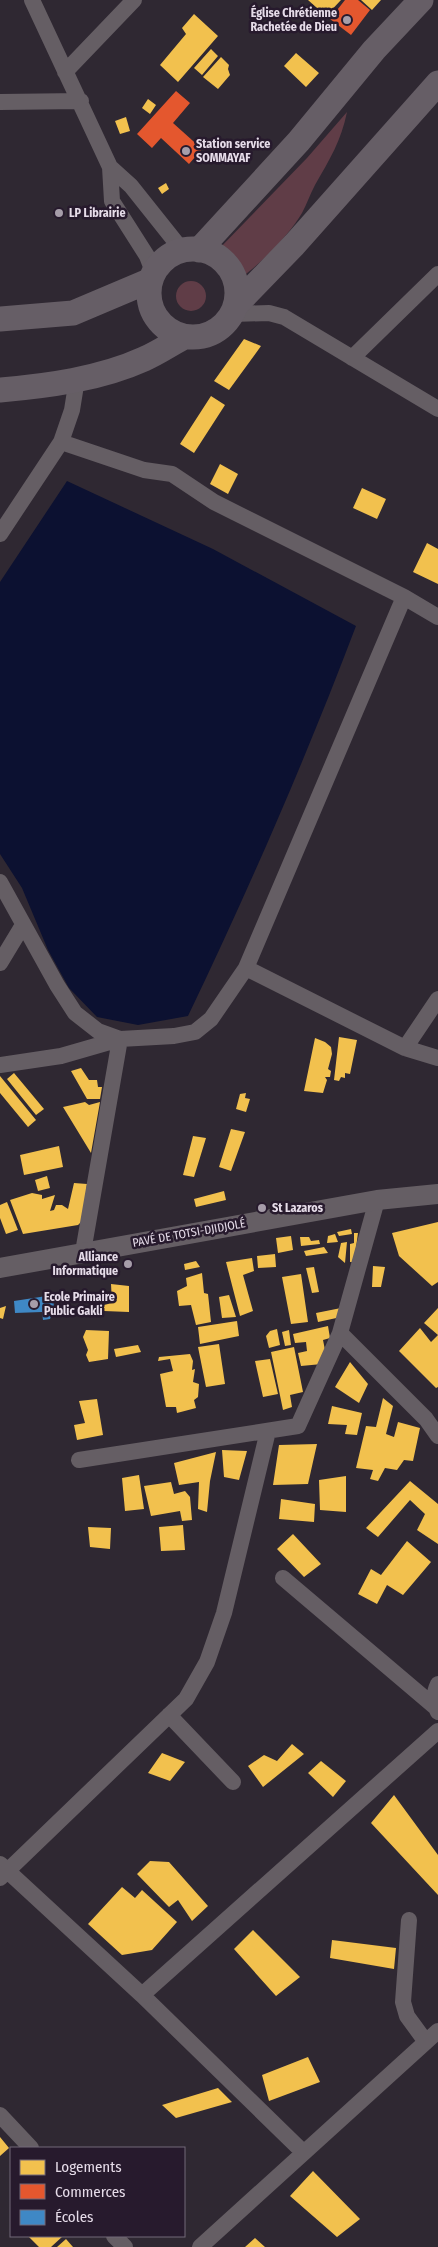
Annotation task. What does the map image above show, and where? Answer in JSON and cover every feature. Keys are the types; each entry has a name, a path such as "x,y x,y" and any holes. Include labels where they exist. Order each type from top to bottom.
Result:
{"main road":[{"path":"0,319 73,313 152,277 166,260 190,250 300,141 374,50 421,0"},
{"path":"152,277 149,295 152,309 159,322 171,332 184,337 198,337 212,333 224,325 234,309 433,97"},
{"path":"190,250 216,255 227,264 234,276 237,290 234,309"},
{"path":"0,390 77,379 111,371 143,359 184,337"}],"street":[{"path":"32,0 65,72 81,101 110,168 112,201 147,256 152,277"},
{"path":"65,72 134,0"},
{"path":"0,102 81,101"},
{"path":"110,168 131,186 190,250"},
{"path":"352,358 438,274"},
{"path":"234,309 269,313 284,317 438,409"},
{"path":"0,534 61,442 72,410 77,379"},
{"path":"61,442 144,470 172,474 214,502 404,597 438,617"},
{"path":"0,1065 61,1056 120,1039 174,1036 196,1032 211,1019 246,968 404,597"},
{"path":"0,882 56,985 75,1013 98,1031 120,1039"},
{"path":"0,963 23,925"},
{"path":"246,968 406,1048 438,1058"},
{"path":"406,1048 438,999"},
{"path":"83,1252 120,1039"},
{"name":"PAVÉ DE TOTSI-DJIDJOLÉ","path":"0,1268 377,1200 438,1194"},
{"path":"79,1460 298,1426 340,1333 377,1200"},
{"path":"340,1333 432,1414 438,1436"},
{"path":"268,1431 221,1622 203,1669 186,1700 3,1871 142,1995 304,2152"},
{"path":"283,1578 437,1709"},
{"path":"437,1709 435,1690 438,1684"},
{"path":"169,1716 233,1782"},
{"path":"142,1995 438,1731"},
{"path":"200,2247 432,2037 407,2016 402,2002 409,1920"},
{"path":"0,2115 31,2147"},
{"path":"115,2237 125,2247"}],"shaded area":[{"path":"347,112 342,132 334,150 297,221 265,258 239,279 239,274 230,260 216,252 307,158"},
{"path":"191,281 202,285 206,296 202,307 191,311 180,307 176,296 180,285"}],"water":[{"path":"67,481 213,549 356,626 276,823 188,1016 138,1025 97,1017 69,988 48,950 22,888 0,854 0,582"}],"building: Logements":[{"path":"308,0 341,0 326,16"},
{"path":"361,0 381,0 372,10"},
{"path":"194,14 218,36 178,82 160,65 186,34 182,28"},
{"path":"211,49 218,56 202,75 194,68"},
{"path":"296,53 319,73 306,87 284,66"},
{"path":"221,57 229,65 230,75 218,89 203,77"},
{"path":"148,99 156,105 150,114 142,108"},
{"path":"126,117 130,131 120,134 115,121"},
{"path":"166,183 169,189 162,194 158,188"},
{"path":"244,339 261,346 229,390 214,381"},
{"path":"211,396 225,405 194,453 180,444"},
{"path":"220,464 238,474 228,494 210,484"},
{"path":"362,488 386,499 377,519 353,508"},
{"path":"427,543 438,549 438,584 413,572"},
{"path":"339,1037 357,1040 350,1074 345,1073 345,1078 341,1077 339,1081 334,1080"},
{"path":"315,1038 331,1047 332,1054 328,1069 331,1071 330,1077 325,1077 327,1080 323,1093 304,1091"},
{"path":"81,1068 89,1080 97,1080 98,1087 102,1087 100,1099 87,1099 71,1071"},
{"path":"14,1073 44,1109 36,1115 7,1079"},
{"path":"0,1076 36,1120 28,1127 0,1093"},
{"path":"246,1093 245,1098 250,1099 246,1112 236,1109 240,1094"},
{"path":"85,1102 89,1105 100,1102 91,1153 63,1107"},
{"path":"231,1129 245,1132 231,1171 219,1167"},
{"path":"193,1136 206,1138 194,1177 183,1175"},
{"path":"59,1146 63,1167 24,1175 20,1155"},
{"path":"47,1176 50,1188 38,1191 35,1180"},
{"path":"74,1183 87,1184 83,1220 78,1225 23,1234 10,1200 32,1193 42,1195 42,1199 55,1195 50,1211 54,1210 56,1205 62,1205 68,1209"},
{"path":"224,1191 226,1200 196,1207 194,1199"},
{"path":"7,1202 18,1230 6,1234 0,1218 0,1205"},
{"path":"438,1222 438,1282 432,1286 399,1256 392,1233"},
{"path":"351,1229 352,1234 339,1236 337,1232"},
{"path":"354,1233 358,1233 354,1262 350,1262 350,1244 354,1243"},
{"path":"335,1234 338,1242 327,1243 328,1236"},
{"path":"291,1236 293,1250 278,1253 276,1238"},
{"path":"300,1237 309,1237 311,1241 319,1240 320,1244 301,1246"},
{"path":"347,1242 345,1263 338,1257 341,1243"},
{"path":"324,1247 328,1253 306,1256 304,1251"},
{"path":"275,1254 276,1267 258,1268 257,1256"},
{"path":"252,1258 254,1271 243,1275 253,1311 240,1316 226,1262"},
{"path":"196,1261 200,1267 185,1270 184,1264"},
{"path":"373,1266 385,1267 381,1287 372,1287"},
{"path":"314,1267 319,1292 312,1293 306,1268"},
{"path":"202,1273 204,1293 208,1294 211,1322 196,1325 191,1305 179,1306 177,1291 187,1286 186,1278"},
{"path":"301,1274 308,1322 291,1324 282,1277"},
{"path":"111,1284 129,1286 129,1312 104,1311 104,1305 112,1303"},
{"path":"229,1295 236,1317 222,1318 219,1297"},
{"path":"6,1306 3,1319 0,1318 0,1308"},
{"path":"341,1308 341,1317 318,1322 316,1313"},
{"path":"438,1308 438,1335 424,1323"},
{"path":"237,1321 239,1336 200,1344 198,1327"},
{"path":"328,1326 330,1338 323,1340 325,1350 322,1364 301,1366 298,1353 307,1351 306,1342 295,1343 293,1334"},
{"path":"420,1328 431,1342 438,1335 438,1387 436,1388 399,1351"},
{"path":"277,1329 280,1345 269,1348 266,1336 270,1331"},
{"path":"86,1330 109,1331 108,1359 89,1362 86,1355 88,1350 83,1337"},
{"path":"289,1330 291,1345 285,1346 282,1332"},
{"path":"219,1344 225,1384 206,1387 198,1347"},
{"path":"138,1345 141,1352 116,1357 114,1349"},
{"path":"294,1347 303,1392 290,1395 292,1407 283,1410 271,1352"},
{"path":"190,1354 193,1361 192,1370 195,1369 193,1382 199,1384 198,1397 194,1400 196,1408 177,1413 176,1407 166,1407 160,1374 173,1371 170,1359 158,1361 159,1357"},
{"path":"270,1359 278,1394 263,1397 255,1361"},
{"path":"350,1362 368,1384 359,1403 335,1387"},
{"path":"383,1398 393,1406 386,1434 394,1437 398,1422 420,1428 413,1461 404,1460 397,1470 385,1468 378,1481 370,1479 373,1470 356,1468 366,1426 376,1427"},
{"path":"97,1399 103,1435 77,1440 74,1425 85,1423 79,1401"},
{"path":"332,1406 362,1413 357,1435 345,1434 347,1425 328,1424"},
{"path":"317,1444 308,1484 273,1485 279,1445"},
{"path":"222,1450 247,1451 239,1480 224,1477"},
{"path":"216,1452 210,1481 207,1512 198,1509 199,1482 179,1485 174,1463"},
{"path":"139,1475 144,1509 125,1511 122,1478"},
{"path":"346,1476 346,1512 320,1510 319,1480"},
{"path":"410,1481 438,1504 438,1544 417,1530 425,1514 410,1500 378,1537 366,1528"},
{"path":"171,1482 174,1494 185,1491 190,1497 192,1520 182,1521 180,1511 151,1516 144,1486"},
{"path":"281,1499 315,1504 314,1522 279,1519"},
{"path":"183,1525 185,1550 161,1551 159,1527"},
{"path":"88,1527 111,1528 110,1549 90,1547"},
{"path":"293,1534 321,1564 304,1577 277,1549"},
{"path":"407,1541 431,1562 403,1595 387,1585 377,1604 358,1594 371,1569 381,1575"},
{"path":"292,1744 304,1754 263,1787 248,1766 264,1755 277,1761"},
{"path":"162,1753 185,1762 170,1781 148,1773"},
{"path":"321,1761 346,1781 333,1797 308,1773"},
{"path":"394,1795 438,1855 438,1895 371,1823"},
{"path":"150,1861 169,1862 208,1906 192,1921 178,1900 169,1907 137,1874"},
{"path":"122,1887 135,1898 142,1890 177,1922 152,1950 122,1955 88,1924"},
{"path":"253,1930 300,1977 276,1996 234,1949"},
{"path":"332,1940 396,1948 394,1969 330,1958"},
{"path":"308,2057 320,2082 269,2101 262,2075"},
{"path":"218,2088 232,2102 176,2118 162,2105"},
{"path":"0,2137 9,2148 0,2156"},
{"path":"313,2171 360,2219 337,2237 290,2196"},
{"path":"29,2237 62,2237 51,2247 39,2247"},
{"path":"255,2238 265,2247 245,2247"},
{"path":"66,2239 73,2247 57,2247"}],"building: Commerces":[{"path":"345,0 358,0 370,10 351,35 330,19"},
{"path":"176,91 190,103 173,123 202,149 189,164 161,138 152,148 137,134"}],"building: Écoles":[{"name":"Ecole Primaire Public Gakli","path":"53,1295 54,1308 50,1319 43,1320 42,1312 15,1313 14,1301"}],"place":[{"name":"Église Chrétienne Rachetée de Dieu","path":"347,20"},
{"name":"Station service SOMMAYAF","path":"186,151"},
{"name":"LP Librairie","path":"59,213"},
{"name":"St Lazaros","path":"262,1208"},
{"name":"Alliance Informatique","path":"128,1264"},
{"name":"Ecole Primaire Public Gakli","path":"34,1304"}]}
